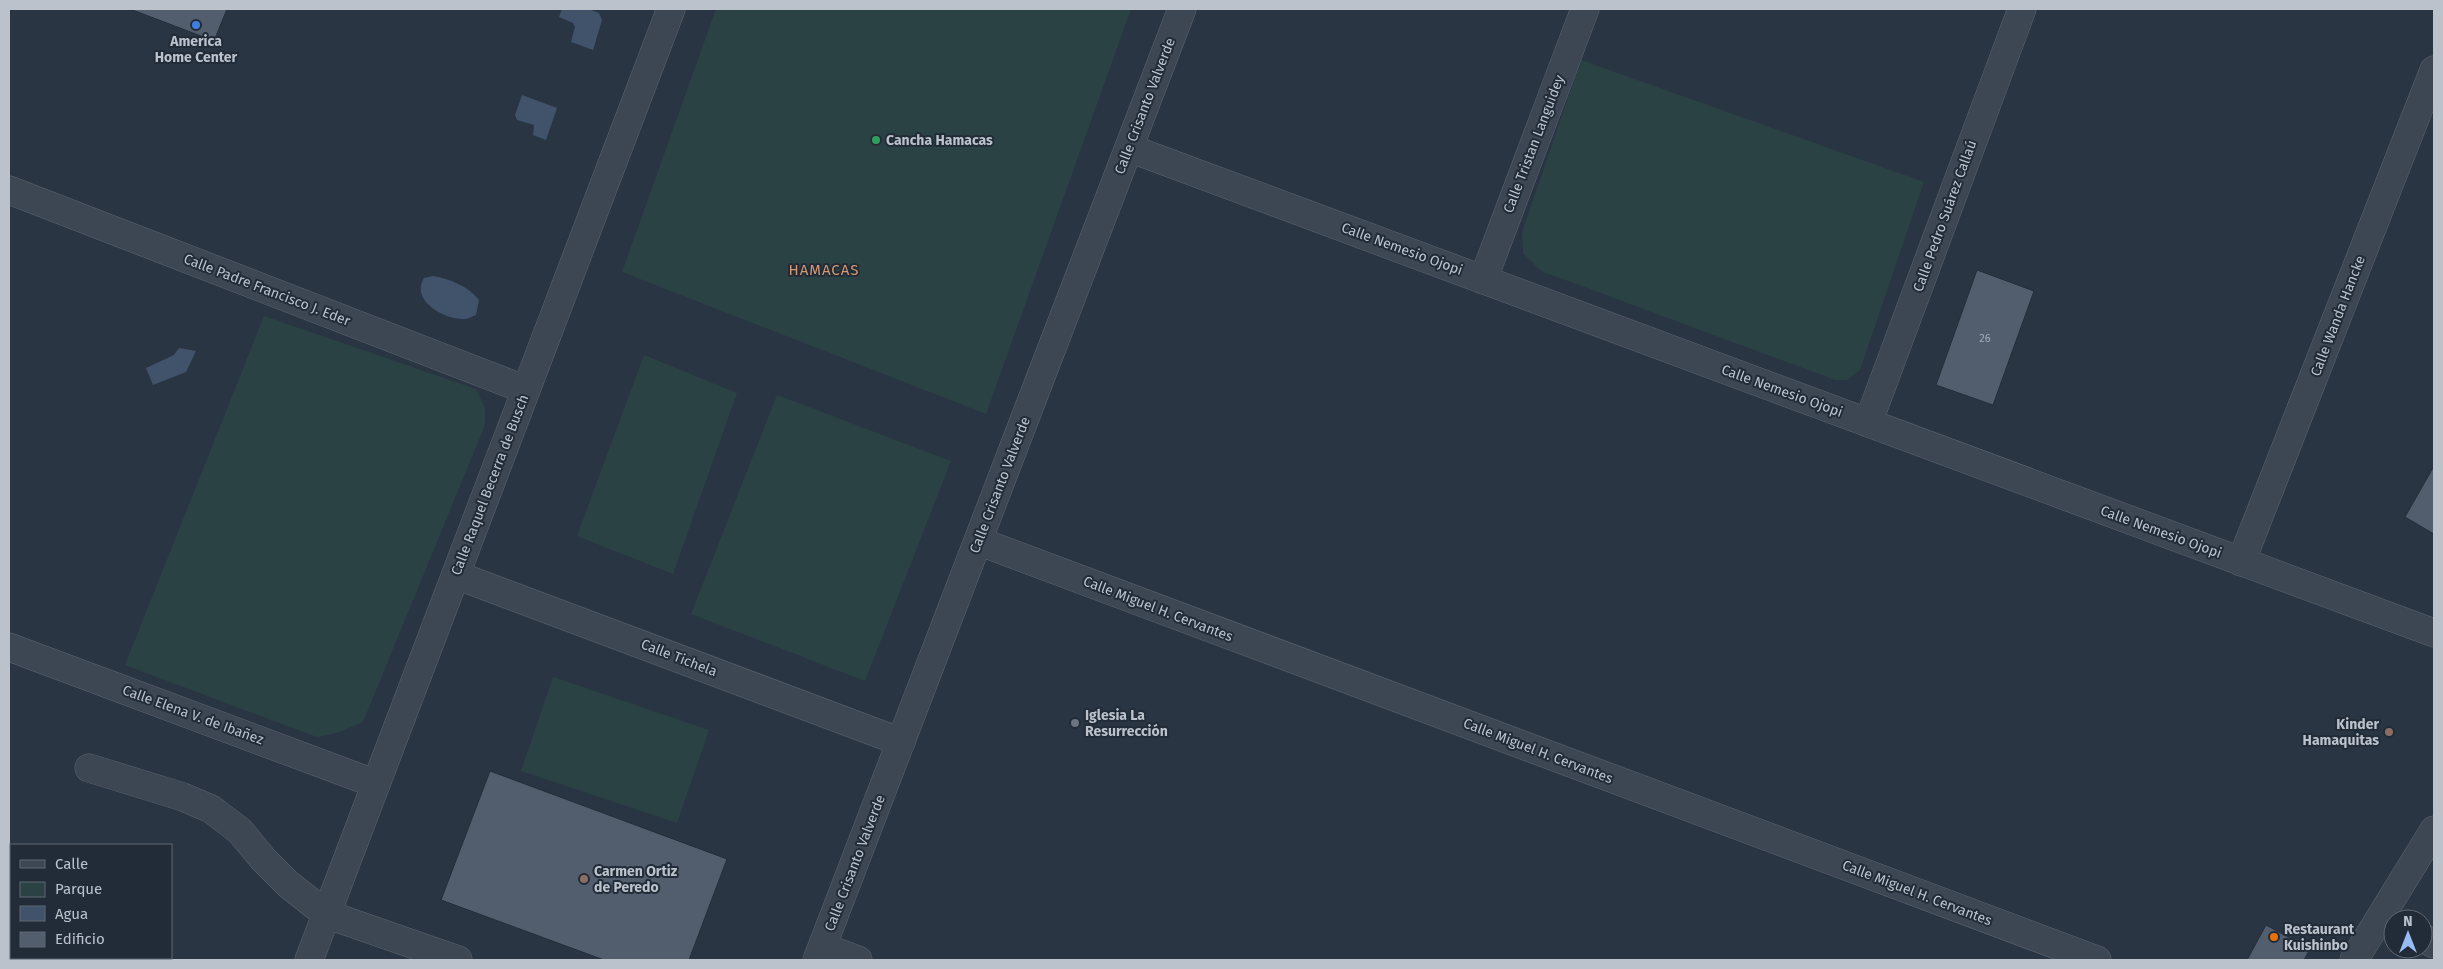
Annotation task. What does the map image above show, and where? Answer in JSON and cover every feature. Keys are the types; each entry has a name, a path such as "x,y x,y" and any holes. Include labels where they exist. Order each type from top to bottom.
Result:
{"street":[{"name":"Calle Raquel Becerra de Busch","path":"309,960 671,9"},
{"name":"Calle Crisanto Valverde","path":"820,954 1182,9"},
{"name":"Calle Tristan Languidey","path":"1483,280 1585,9"},
{"name":"Calle Pedro Suárez Callaú","path":"1868,423 2022,9"},
{"name":"Calle Wanda Hancke","path":"2241,562 2434,70"},
{"name":"Calle Nemesio Ojopi","path":"1129,148 2434,633"},
{"name":"Calle Padre Francisco J. Eder","path":"9,190 526,390"},
{"name":"Calle Miguel H. Cervantes","path":"978,542 2097,960"},
{"name":"Calle Tichela","path":"456,575 901,742"},
{"name":"Calle Elena V. de Ibañez","path":"9,647 376,784"},
{"path":"89,768 183,797 211,809 240,831 263,859 288,884 326,914 458,960"},
{"path":"2392,909 2434,830"},
{"path":"2354,960 2383,924"},
{"path":"820,954 858,960"}],"green space":[{"name":"Cancha Hamacas","path":"716,9 1131,9 986,414 622,272"},
{"path":"1581,60 1924,182 1860,370 1847,380 1835,380 1541,271 1523,253 1522,232"},
{"path":"264,316 476,389 485,408 485,425 363,722 340,732 317,737 125,665"},
{"path":"644,355 737,393 673,574 577,536"},
{"path":"777,395 951,461 865,681 691,614"},
{"path":"553,677 709,730 677,823 521,771"}],"water":[{"path":"562,9 589,9 599,13 602,20 593,50 571,42 575,27 573,23 559,17"},
{"path":"522,95 557,108 546,140 533,135 534,125 517,120 515,115"},
{"path":"433,276 458,284 475,295 479,300 476,315 466,319 457,318 448,316 431,307 425,301 421,286 424,278"},
{"path":"179,348 196,351 186,372 153,385 146,368 174,355"}],"building":[{"name":"America Home Center","path":"130,9 227,9 214,41"},
{"path":"1977,270 2034,291 1993,405 1936,385"},
{"path":"2434,466 2434,534 2405,517"},
{"name":"Carmen Ortiz de Peredo","path":"490,771 727,859 689,960 604,960 441,900"},
{"name":"Restaurant Kuishinbo","path":"2266,925 2310,949 2304,960 2247,960"}],"place":[{"name":"America Home Center","path":"196,25"},
{"name":"Cancha Hamacas","path":"876,140"},
{"name":"Iglesia La Resurrección","path":"1075,723"},
{"name":"Kinder Hamaquitas","path":"2389,732"},
{"name":"Carmen Ortiz de Peredo","path":"584,879"},
{"name":"Restaurant Kuishinbo","path":"2274,937"}],"district":[{"name":"HAMACAS","path":"824,270"}]}
